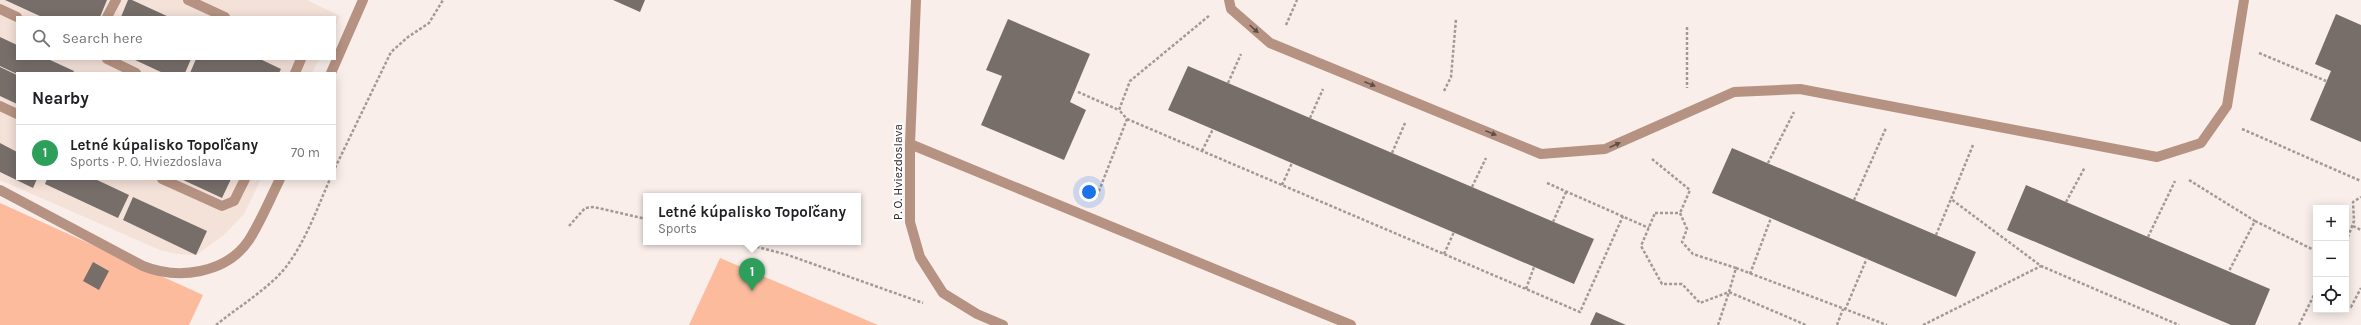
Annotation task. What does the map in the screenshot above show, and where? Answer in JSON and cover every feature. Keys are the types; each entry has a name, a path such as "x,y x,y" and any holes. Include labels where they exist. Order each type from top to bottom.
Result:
{"street":[{"path":"108,16 116,0"},
{"path":"188,0 223,16"},
{"path":"332,72 363,0"},
{"name":"P. O. Hviezdoslava","path":"916,0 910,144 910,222 920,257 943,293 977,314 1003,325"},
{"path":"1229,0 1231,9 1270,43 1541,154 1605,149 1734,92 1800,89 2157,157 2201,143 2227,106 2244,0"},
{"path":"0,9 16,17"},
{"path":"109,60 134,72"},
{"path":"296,72 302,60"},
{"path":"0,106 16,114"},
{"path":"910,144 1351,325"},
{"path":"164,180 222,206 234,201 244,180"},
{"path":"0,190 143,266 160,272 186,274 214,267 238,250 248,240 279,180"}],"path":[{"path":"336,166 391,52 408,37 429,23 443,0"},
{"path":"1277,46 1297,0"},
{"path":"1119,110 1130,81 1210,15"},
{"path":"1451,77 1456,19"},
{"path":"1687,27 1686,82 1693,110"},
{"path":"1228,83 1241,54"},
{"path":"2259,54 2326,81"},
{"path":"1310,118 1324,89"},
{"path":"1078,92 1119,110 1127,119 1580,312 1623,216"},
{"path":"1768,163 1794,111"},
{"path":"1088,217 1127,119"},
{"path":"1392,153 1405,123"},
{"path":"1854,200 1886,128"},
{"path":"1202,151 1213,129"},
{"path":"2242,130 2361,181"},
{"path":"1936,235 1972,145"},
{"path":"1472,188 1486,158"},
{"path":"1652,159 1690,190 1680,213 1687,229 1682,242 1693,254 1736,268 1887,325"},
{"path":"1282,185 1292,163"},
{"path":"2066,202 2085,166"},
{"path":"216,325 276,278 285,268 308,230 330,180"},
{"path":"2189,180 2255,221 2313,250"},
{"path":"2148,237 2174,181"},
{"path":"1548,183 1649,228"},
{"path":"1553,222 1566,192"},
{"path":"2346,241 2353,226 2353,202 2361,196"},
{"path":"1951,199 2041,266 2179,325"},
{"path":"569,226 585,208 594,207 643,218"},
{"path":"1680,213 1655,213 1641,246 1662,284 1682,284 1700,303 1729,292 1806,325"},
{"path":"1750,274 1771,218"},
{"path":"2229,271 2255,221"},
{"path":"2353,226 2361,230"},
{"path":"1444,254 1454,232"},
{"path":"749,245 786,254 929,305"},
{"path":"1837,325 1867,258"},
{"path":"1923,325 2041,266"},
{"path":"1526,289 1534,267"},
{"path":"1718,325 1736,268"},
{"path":"2349,306 2351,307 2361,288"},
{"path":"2299,325 2313,297"}],"shaded area":[{"path":"0,0 307,0 340,16 336,25 336,16 16,16 16,60 318,60 312,72 16,72 16,180 261,180 244,214 224,235 196,255 177,254 160,250 0,180"},
{"path":"0,203 203,295 189,325 0,325"},
{"path":"720,258 878,325 689,325"}],"building":[{"path":"5,0 107,0 100,16 40,16"},
{"path":"128,0 132,0 167,16 121,16"},
{"path":"613,0 645,0 640,12"},
{"path":"2336,14 2361,25 2361,142 2310,120 2331,71 2315,64"},
{"path":"1008,19 1090,54 1070,102 1086,110 1064,160 981,125 1002,76 986,70"},
{"path":"0,37 16,45 16,60 50,60 74,71 16,72 16,74 0,66"},
{"path":"135,60 191,60 185,72 161,72"},
{"path":"196,60 262,60 281,69 280,72 190,72"},
{"path":"1188,66 1594,239 1574,284 1168,110"},
{"path":"0,67 16,75 16,104 0,96"},
{"path":"0,143 16,151 16,180 0,172"},
{"path":"1732,148 1976,252 1956,297 1712,193"},
{"path":"16,180 37,180 33,188"},
{"path":"47,180 97,180 129,195 118,218 45,184"},
{"path":"183,180 231,180 222,198"},
{"path":"2026,185 2270,289 2255,325 2231,325 2007,230"},
{"path":"133,197 207,231 196,255 123,220"},
{"path":"93,262 109,271 99,290 83,281"},
{"path":"1596,312 1626,325 1590,325"}],"place":[{"name":"Letné kúpalisko Topoľčany","path":"752,291"}]}
